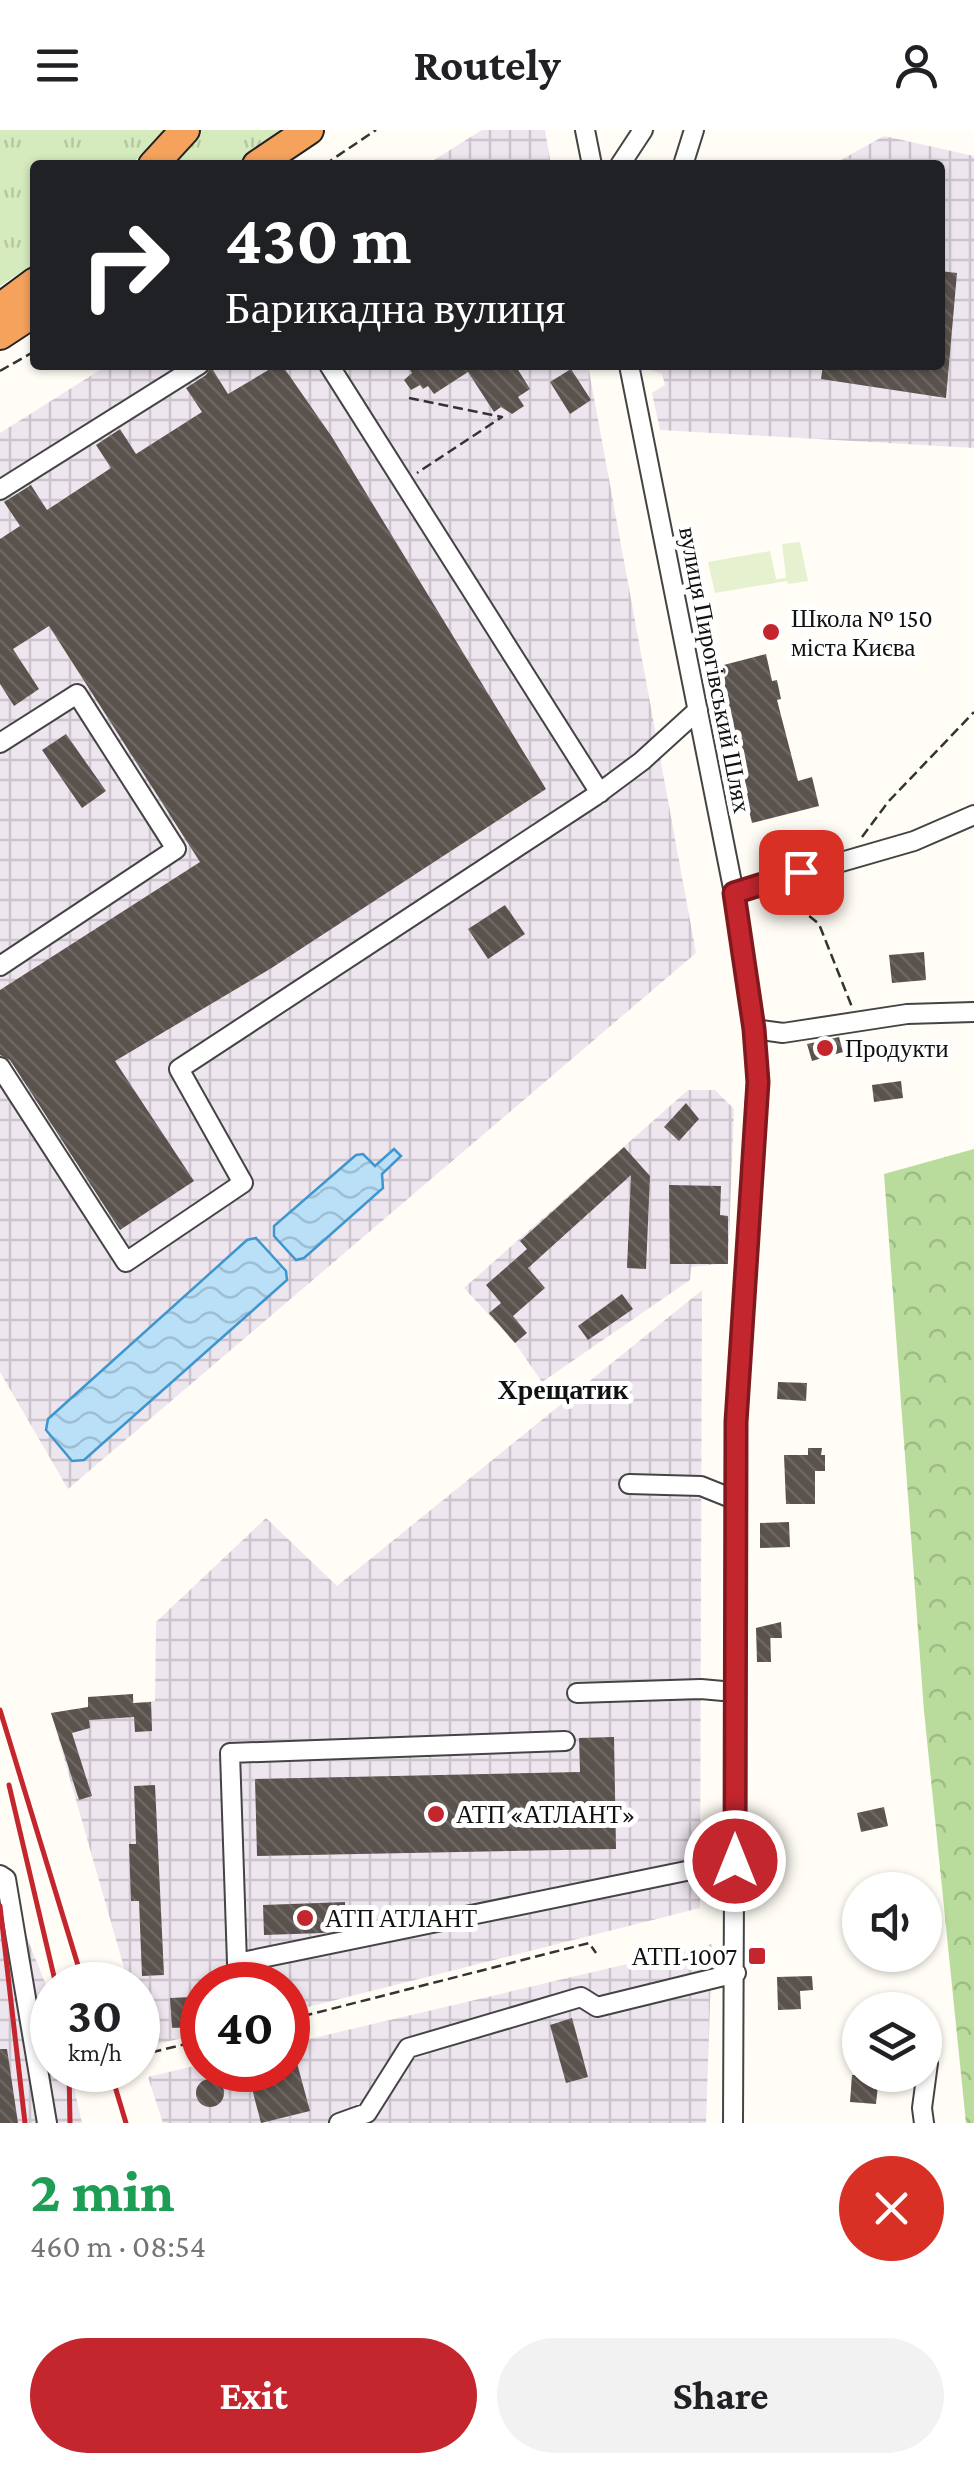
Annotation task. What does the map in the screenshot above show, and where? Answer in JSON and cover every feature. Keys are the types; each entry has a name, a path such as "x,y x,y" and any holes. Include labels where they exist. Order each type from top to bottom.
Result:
{"highway":[{"path":"158,160 185,130"},
{"path":"265,160 309,130"},
{"path":"1,304 30,285"},
{"path":"0,335 30,315"}],"street":[{"path":"585,130 591,160"},
{"path":"623,160 643,130"},
{"path":"685,160 694,130"},
{"path":"0,490 191,370"},
{"path":"332,370 600,792"},
{"name":"вулиця Пирогівський Шлях","path":"631,370 734,893 758,1082 736,1422 733,2123"},
{"path":"0,743 77,694 176,849 0,966"},
{"path":"0,1066 126,1262 243,1183 178,1070 600,792 698,710"},
{"path":"734,893 914,841 974,815"},
{"path":"754,1029 783,1033 907,1014 974,1012"},
{"path":"629,1484 701,1486 736,1500"},
{"path":"576,1693 701,1689 734,1692"},
{"path":"565,1741 230,1753 237,1964 735,1861"},
{"path":"0,1876 6,1880 47,2123"},
{"path":"339,2123 367,2113 408,2048 580,1997 597,2007 736,1974"},
{"path":"924,2092 924,2123"}],"path":[{"path":"331,160 376,130"},
{"path":"0,371 30,354"},
{"path":"403,482 502,417 409,398"},
{"path":"845,860 888,802 974,712"},
{"path":"764,884 811,914 818,924 858,1022"},
{"path":"310,2014 589,1942 596,1952"}],"shaded area":[{"path":"482,130 545,130 550,160 434,160"},
{"path":"884,136 974,156 974,448 660,430 652,393 665,385 662,374 652,370 945,370 945,160 841,160"},
{"path":"100,370 589,370 696,953 68,1489 0,1372 0,433"},
{"path":"688,1090 715,1090 734,1109 728,1263 691,1267 690,1280 542,1382 515,1343 464,1288"},
{"path":"702,1290 700,1908 310,2006 310,1962 180,1962 180,2038 160,2044 160,1962 122,1962 51,1713 88,1707 88,1697 133,1694 134,1703 155,1701 156,1622 266,1518 337,1586"},
{"path":"0,1870 37,1962 30,1962 30,2092 75,2092 82,2123 0,2123"},
{"path":"712,1944 706,2123 163,2123 153,2092 160,2092 160,2074 180,2069 180,2092 310,2092 310,2039"}],"green space":[{"path":"0,130 165,130 136,160 30,160 30,266 0,286"},
{"path":"199,130 291,130 246,160 172,160"},
{"path":"800,542 808,581 715,593 708,562 770,551 776,579 786,578 782,544"},
{"path":"974,1149 974,2123 966,2123 924,1711 884,1174"}],"water":[{"path":"394,1149 401,1156 382,1174 383,1188 304,1258 296,1260 274,1236 274,1226 356,1155 363,1154 375,1166"},
{"path":"256,1238 286,1271 287,1280 84,1460 72,1461 46,1430 48,1419 247,1240"}],"building":[{"path":"945,272 957,273 946,398 821,379 822,370 945,370"},
{"path":"209,370 228,394 269,370 285,370 332,437 546,789 270,969 115,1061 194,1181 120,1230 10,1060 0,1055 0,990 200,862 49,626 13,649 39,689 14,706 0,684 0,539 20,526 4,502 31,485 47,510 111,468 96,445 120,429 136,454 202,412 186,388"},
{"path":"410,370 518,370 530,389 518,397 524,406 512,414 501,407 494,412 468,372 434,394 428,386 411,390 404,380 412,373"},
{"path":"572,370 591,400 570,414 550,382"},
{"path":"766,654 772,681 777,680 781,699 777,700 798,781 812,777 819,806 752,823 716,667"},
{"path":"66,734 106,791 82,808 42,750"},
{"path":"505,905 525,934 488,959 468,929"},
{"path":"924,952 926,980 892,983 889,955"},
{"name":"Продукти","path":"839,1037 843,1052 812,1061 807,1044"},
{"path":"901,1081 903,1098 874,1102 872,1085"},
{"path":"686,1103 699,1119 679,1141 664,1127"},
{"path":"624,1147 650,1176 646,1269 627,1268 631,1175 528,1268 545,1288 513,1316 527,1333 515,1343 489,1313 501,1303 486,1285 527,1249 520,1241"},
{"path":"669,1185 721,1186 720,1215 728,1216 728,1264 670,1264"},
{"path":"622,1294 633,1309 588,1340 578,1326"},
{"path":"778,1382 807,1383 806,1401 777,1399"},
{"path":"808,1448 822,1448 821,1455 825,1455 825,1471 815,1471 815,1504 786,1504 784,1455 808,1455"},
{"path":"789,1522 790,1547 760,1548 760,1523"},
{"path":"781,1622 782,1638 770,1638 771,1662 757,1662 756,1628"},
{"path":"133,1694 133,1703 151,1702 152,1731 135,1732 134,1717 89,1720 90,1728 72,1733 92,1796 79,1800 51,1713 88,1707 88,1697"},
{"name":"АТП «АТЛАНТ»","path":"614,1737 616,1849 257,1856 255,1779 580,1772 579,1738"},
{"path":"155,1785 164,1975 160,1975 160,1962 141,1962 139,1901 131,1901 129,1844 136,1844 134,1786"},
{"path":"884,1807 888,1826 861,1832 857,1813"},
{"name":"АТП АТЛАНТ","path":"345,1902 346,1928 323,1933 264,1935 263,1905"},
{"path":"812,1976 813,1990 800,1991 801,2009 778,2010 777,1977"},
{"path":"170,1998 180,1998 180,2028 172,2028"},
{"path":"572,2018 588,2077 566,2083 550,2025"},
{"path":"0,2049 7,2049 18,2123 0,2123"},
{"path":"196,2092 224,2092 220,2103 210,2107 200,2103 196,2093"},
{"path":"253,2092 305,2092 310,2111 261,2123"},
{"path":"851,2092 877,2092 876,2104 850,2102"}],"railway":[{"path":"0,1710 77,1962"},
{"path":"9,1785 51,1962"},
{"path":"0,1906 25,2123"},
{"path":"69,2092 70,2123"},
{"path":"117,2092 126,2123"}],"place":[{"name":"Школа № 150 міста Києва","path":"771,632"},
{"name":"Продукти","path":"825,1048"},
{"name":"АТП «АТЛАНТ»","path":"436,1814"},
{"name":"АТП АТЛАНТ","path":"305,1918"},
{"name":"АТП-1007","path":"757,1956"}],"district":[{"name":"Хрещатик","path":"563,1389"}],"route":[{"path":"735,1861 736,1422 758,1082 734,893 801,872"}]}
